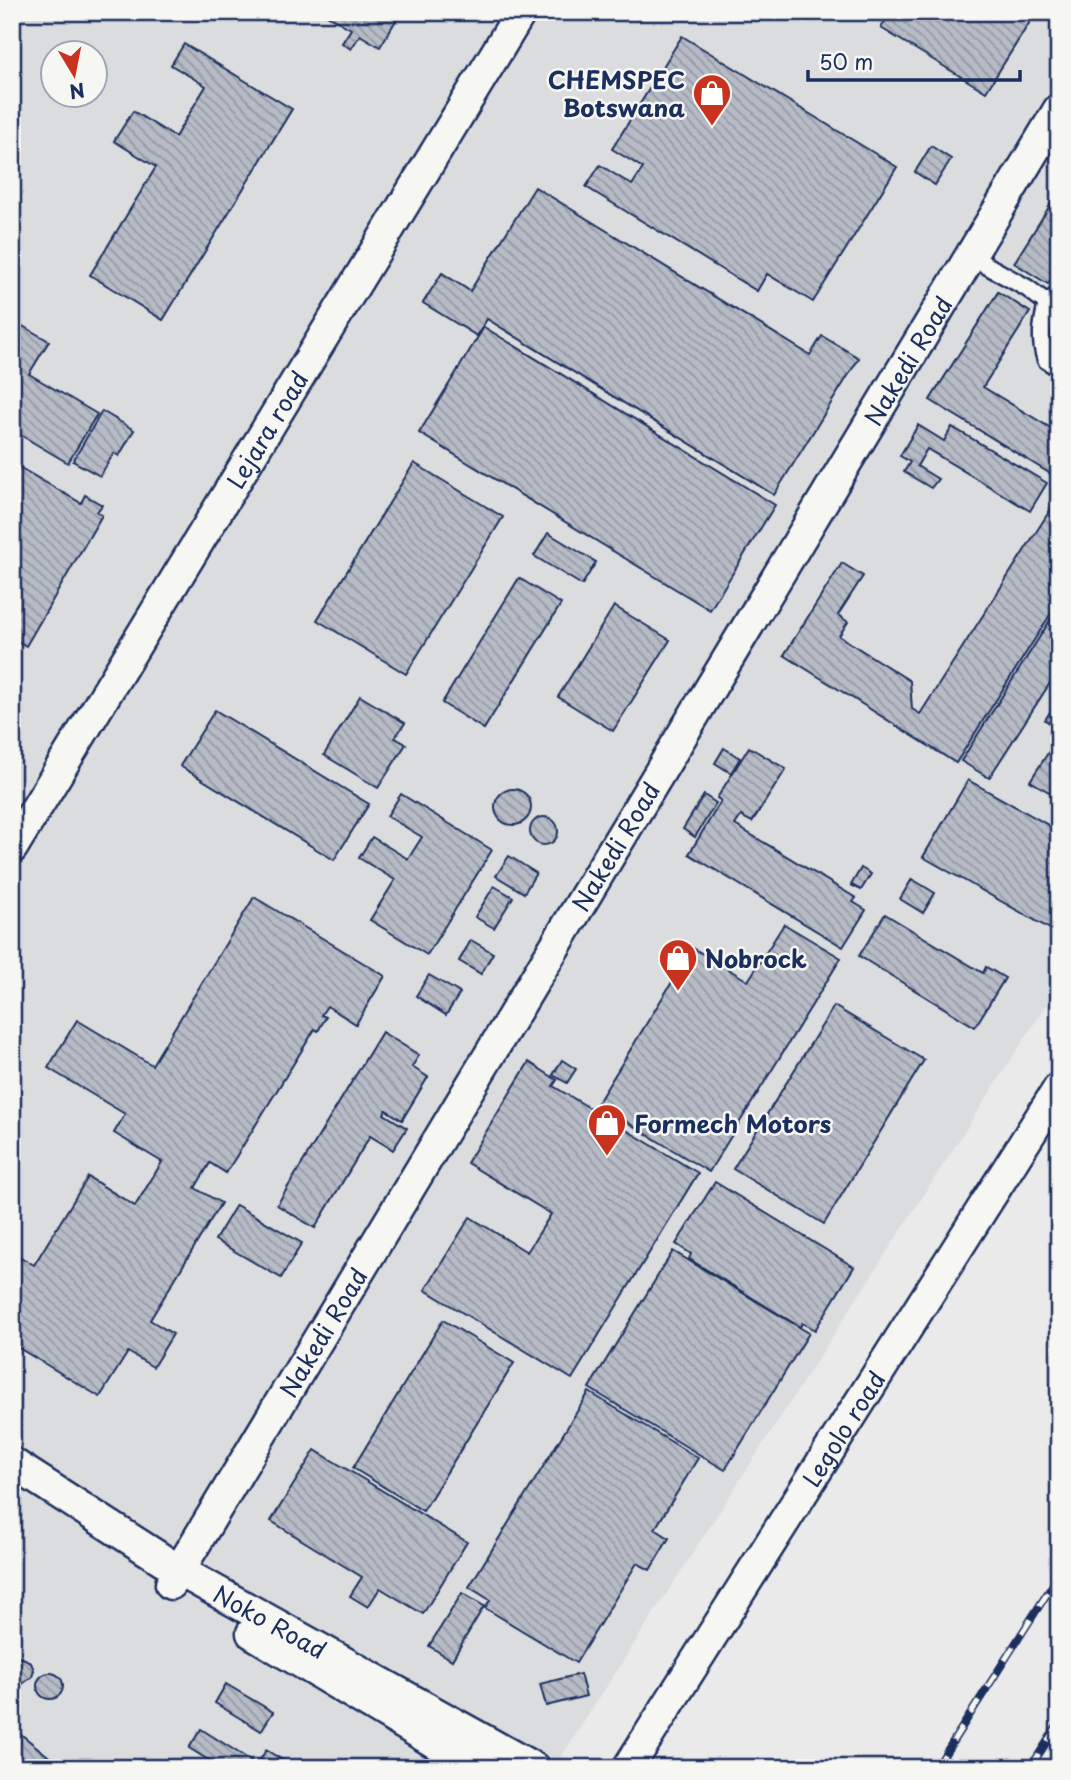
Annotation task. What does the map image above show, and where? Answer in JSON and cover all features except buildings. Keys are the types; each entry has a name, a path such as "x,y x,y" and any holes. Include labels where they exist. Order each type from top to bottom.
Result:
{"street":[{"name":"Lejara road","path":"12,848 521,12"},
{"name":"Nakedi Road","path":"176,1577 1059,109"},
{"name":"Legolo road","path":"628,1768 1059,1088"},
{"name":"Noko Road","path":"12,1463 176,1577 534,1768"},
{"path":"12,1485 176,1577 477,1768"}],"lane":[{"path":"970,256 1027,288 1053,299 1041,330 1041,348 1046,360 1059,368"}],"shaded area":[{"path":"12,12 1059,12 1059,985 554,1768 12,1768"}],"railway":[{"path":"936,1768 1059,1575"},
{"path":"1030,1768 1059,1723"}],"place":[{"name":"CHEMSPEC Botswana","path":"712,127"},
{"name":"Nobrock","path":"678,992"},
{"name":"Formech Motors","path":"607,1157"}]}
